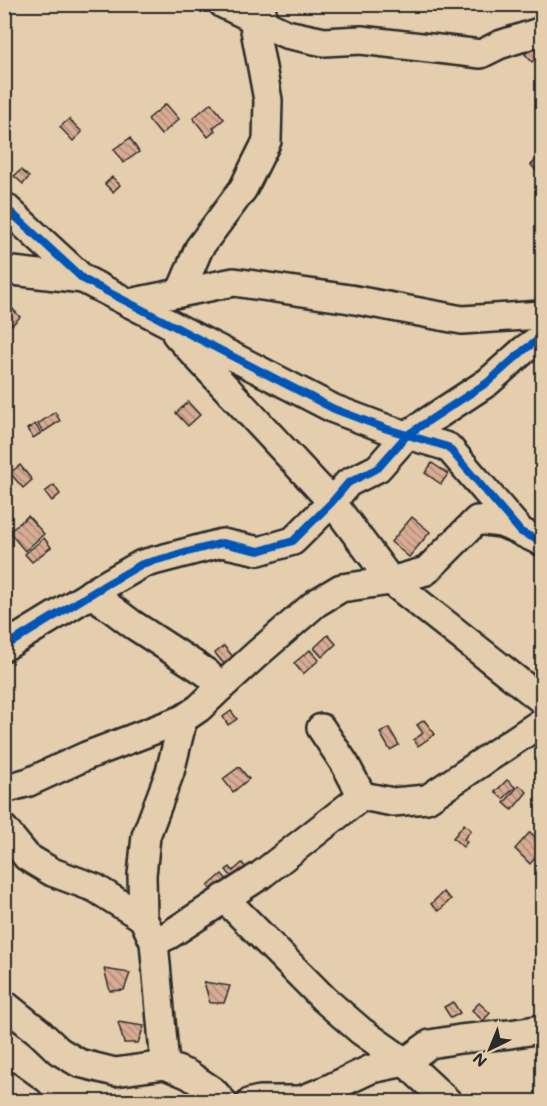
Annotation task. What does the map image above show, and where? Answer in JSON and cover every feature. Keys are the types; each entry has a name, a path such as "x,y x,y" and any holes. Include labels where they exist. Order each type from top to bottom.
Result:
{"street":[{"path":"222,4 260,12 286,34 324,42 361,40 481,54 500,45 543,31"},
{"path":"180,292 199,248 243,189 267,141 268,100 260,12"},
{"path":"4,206 83,279 334,409 448,447 532,537"},
{"path":"4,270 83,279"},
{"path":"129,303 234,282 350,299 462,320 543,315"},
{"path":"163,320 333,502 391,581 543,700"},
{"path":"4,647 142,564 222,543 259,551 293,541 333,502 348,483 378,468 407,435 488,382 543,337"},
{"path":"4,789 29,782 86,756 183,719 199,708 316,603 341,588 391,581 426,571 477,520 501,523 532,537"},
{"path":"91,593 132,624 207,673 221,687"},
{"path":"165,1065 154,942 143,918 142,875 146,836 170,772 183,719"},
{"path":"154,942 169,935 261,875 362,796 393,802 427,799 543,722"},
{"path":"321,728 345,764 362,796"},
{"path":"4,829 27,857 52,872 95,888 143,918"},
{"path":"224,898 324,999 361,1031 405,1062 448,1101"},
{"path":"4,1004 59,1051 79,1063 115,1072 165,1065 189,1075 213,1091 223,1101"},
{"path":"251,1101 302,1100 324,1091 353,1090 371,1069 405,1062 430,1044 543,1029"},
{"path":"4,1084 29,1101"}],"building":[{"path":"540,43 542,53 532,62 525,54"},
{"path":"211,103 224,119 213,128 215,131 208,137 193,118"},
{"path":"166,104 179,119 161,135 148,119"},
{"path":"69,119 82,132 73,141 60,127"},
{"path":"130,138 139,152 123,163 114,149"},
{"path":"542,154 542,177 531,165"},
{"path":"21,170 29,177 23,184 14,176"},
{"path":"112,177 120,185 113,192 105,184"},
{"path":"9,305 20,317 12,325 4,317 4,309"},
{"path":"188,402 200,415 188,426 176,413"},
{"path":"55,412 60,421 43,432 38,424"},
{"path":"35,424 41,433 33,438 27,429"},
{"path":"432,463 448,474 441,484 425,473"},
{"path":"20,465 32,480 23,488 10,473"},
{"path":"54,485 60,494 52,501 45,492"},
{"path":"28,516 44,534 25,551 9,532"},
{"path":"412,517 430,532 409,557 391,542"},
{"path":"44,538 51,547 32,562 25,554"},
{"path":"328,635 336,644 322,657 314,648"},
{"path":"224,646 234,658 229,670 215,653"},
{"path":"310,650 319,660 303,674 294,663"},
{"path":"231,711 237,719 228,725 223,717"},
{"path":"424,720 435,734 418,746 414,740 423,733 417,725"},
{"path":"389,728 399,745 390,750 380,733"},
{"path":"239,767 249,779 233,792 223,779"},
{"path":"507,780 515,787 503,799 495,792"},
{"path":"519,785 527,792 512,810 504,803"},
{"path":"464,824 471,830 464,839 467,842 463,847 453,838"},
{"path":"530,832 542,844 542,850 530,864 515,849"},
{"path":"242,863 247,869 234,880 226,870 230,867 233,871"},
{"path":"222,874 229,882 215,895 208,886"},
{"path":"443,892 451,899 439,911 431,904"},
{"path":"104,969 130,973 124,990 110,991"},
{"path":"204,982 230,986 224,1003 210,1003"},
{"path":"453,1002 460,1013 451,1018 444,1007"},
{"path":"479,1003 490,1013 483,1021 472,1010"},
{"path":"118,1022 144,1026 138,1043 124,1043"}],"cycle path":[{"path":"4,206 83,279 334,409 387,429 448,447 521,532 542,542"},
{"path":"4,647 142,564 222,543 259,551 293,541 348,483 378,468 407,435 488,382 542,337"}]}
